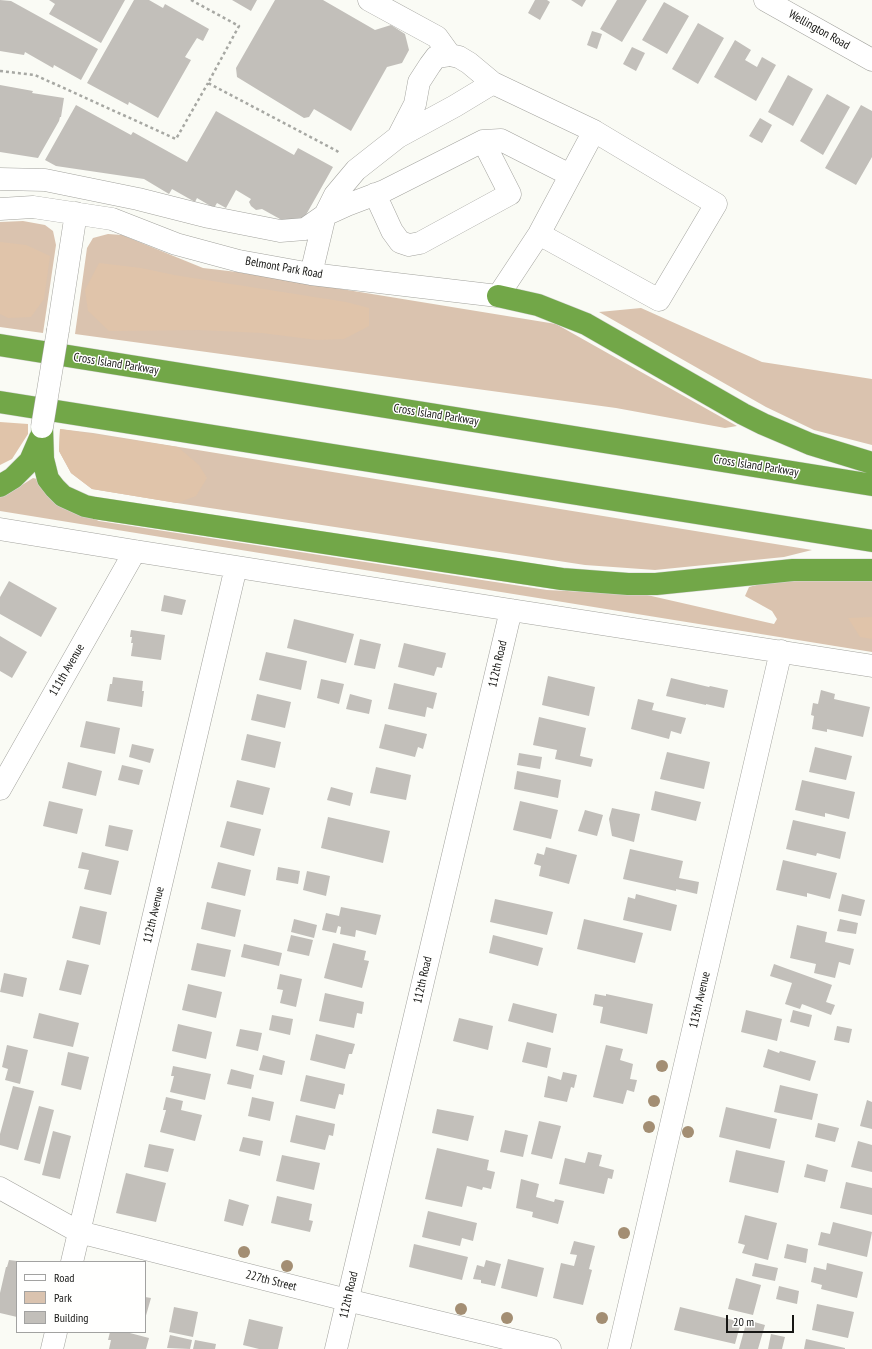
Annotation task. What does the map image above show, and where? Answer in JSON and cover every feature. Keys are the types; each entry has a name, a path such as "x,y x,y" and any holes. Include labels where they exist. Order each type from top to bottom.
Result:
{"highway":[{"path":"498,296 538,305 586,324 763,424 810,444 872,463"},
{"name":"Cross Island Parkway","path":"0,346 872,485"},
{"path":"0,402 872,541"},
{"path":"0,486 13,478 30,461 40,441 42,427"},
{"path":"42,427 43,459 48,479 63,496 86,506 95,508 562,579 656,584 793,570 872,570"}],"street":[{"path":"369,0 437,37 450,55"},
{"name":"Wellington Road","path":"765,0 872,60"},
{"path":"398,137 415,104 419,82 436,57 450,55 459,57 469,63 493,83 594,131 716,204 659,300 539,234"},
{"path":"311,274 325,214 334,195 356,170 398,137 456,106 493,83"},
{"path":"498,296 539,234 594,131"},
{"path":"0,179 45,180 138,199 209,217 280,231 305,229 325,214 346,204 384,191 483,141 501,140 570,174"},
{"path":"375,194 392,231 400,242 409,245 420,243 510,194 483,141"},
{"name":"Belmont Park Road","path":"0,209 33,208 76,213 112,220 176,244 239,260 311,274 498,296"},
{"path":"42,427 76,213"},
{"path":"0,529 872,666"},
{"name":"111th Avenue","path":"0,789 135,551"},
{"name":"112th Avenue","path":"72,1261 236,567"},
{"name":"112th Road","path":"336,1349 511,610"},
{"name":"113th Avenue","path":"620,1349 781,651"},
{"name":"227th Street","path":"0,1188 80,1232 347,1300 550,1349"},
{"path":"52,1349 56,1333"}],"path":[{"path":"0,71 36,75 176,139 239,26 191,0"},
{"path":"208,82 337,151 356,170"}],"green space":[{"path":"23,221 45,225 53,231 56,245 43,333 0,327 0,222"},
{"path":"108,234 122,235 203,268 237,272 556,324 737,426 725,428 616,408 75,334 87,248 93,238"},
{"path":"641,308 762,362 872,379 872,445 814,430 766,407 599,312"},
{"path":"60,429 93,433 812,550 784,557 655,570 585,565 177,503 92,489 71,473 59,451"},
{"path":"33,478 37,479 61,506 99,521 547,590 647,595 774,624 777,619 772,611 745,596 749,587 793,575 872,578 872,652 0,511 0,495 8,494"}],"shaded area":[{"path":"0,242 26,245 50,256 44,299 31,317 8,318 0,314"},
{"path":"99,263 141,268 174,275 346,302 369,308 369,326 344,339 317,340 262,333 199,330 109,331 88,311 85,290"},
{"path":"0,422 28,424 28,434 12,459 0,465"},
{"path":"60,429 178,447 199,465 207,478 196,496 177,503 92,489 71,473 59,451"},
{"path":"872,617 872,639 860,637 848,618"}],"building":[{"path":"0,0 11,1 98,49 81,80 54,65 53,68 25,52 24,55 0,51"},
{"path":"49,0 125,0 101,43 49,14 55,4"},
{"path":"134,0 149,0 163,8 165,4 209,29 203,41 197,38 185,57 191,60 158,118 129,102 128,105 87,83"},
{"path":"232,0 257,0 251,11"},
{"path":"275,0 323,0 375,30 391,25 405,34 409,50 402,63 387,67 351,131 314,109 309,117 304,118 237,77 236,68"},
{"path":"535,0 547,0 550,2 540,20 528,13"},
{"path":"571,0 586,0 582,7"},
{"path":"617,0 647,0 622,42 600,29"},
{"path":"664,2 689,16 667,54 642,40"},
{"path":"698,23 724,38 698,84 672,69"},
{"path":"592,31 602,34 597,49 587,45"},
{"path":"735,40 751,50 745,60 757,67 762,57 776,65 756,101 714,77"},
{"path":"632,47 645,53 636,71 623,64"},
{"path":"788,75 813,89 793,126 768,112"},
{"path":"0,85 33,91 32,93 64,98 61,117 38,158 0,152"},
{"path":"827,94 850,107 823,155 800,141"},
{"path":"76,105 131,135 133,132 187,162 216,111 294,155 298,148 333,167 298,229 262,209 256,210 249,202 251,199 236,190 226,208 217,203 214,208 197,198 195,202 172,189 169,194 144,179 56,166 45,160"},
{"path":"861,105 872,111 872,157 856,185 825,168"},
{"path":"760,118 772,125 762,143 749,136"},
{"path":"9,581 57,608 41,637 0,614 0,597"},
{"path":"164,595 186,600 182,615 161,611"},
{"path":"294,619 354,634 346,663 287,648"},
{"path":"131,630 165,635 161,660 131,656 133,643 131,643 132,637 130,637"},
{"path":"0,636 27,652 12,678 0,671"},
{"path":"360,639 381,644 375,669 354,665"},
{"path":"404,643 446,653 442,668 437,667 434,676 398,667"},
{"path":"266,652 307,661 301,690 259,680"},
{"path":"548,676 595,687 589,716 542,705"},
{"path":"113,677 143,681 142,691 144,691 142,707 107,701 110,684 112,684"},
{"path":"671,678 728,690 724,708 666,696"},
{"path":"321,679 344,684 339,704 317,698"},
{"path":"394,683 437,693 433,709 427,707 425,717 388,709"},
{"path":"821,690 835,694 834,699 870,707 863,737 827,729 827,732 812,729 814,716 811,715 813,703 818,704"},
{"path":"257,694 291,702 285,728 251,720"},
{"path":"350,694 372,700 369,714 346,709"},
{"path":"638,699 654,703 652,710 686,718 681,734 671,731 669,739 631,729"},
{"path":"539,717 586,728 580,756 593,759 591,767 555,759 557,750 533,745"},
{"path":"86,721 120,728 115,754 80,747"},
{"path":"385,724 427,734 423,749 418,747 415,757 379,748"},
{"path":"247,734 281,742 275,768 241,760"},
{"path":"132,744 154,749 150,763 129,757"},
{"path":"815,747 852,756 846,780 809,772"},
{"path":"667,752 710,762 704,789 660,779"},
{"path":"519,753 542,757 540,769 517,765"},
{"path":"68,762 102,771 96,796 62,788"},
{"path":"122,765 143,770 139,785 118,780"},
{"path":"376,767 411,775 406,800 370,793"},
{"path":"517,771 561,780 558,798 514,789"},
{"path":"237,780 270,788 263,815 230,807"},
{"path":"802,780 855,792 849,819 825,813 825,817 795,810"},
{"path":"331,787 353,793 350,806 327,800"},
{"path":"655,791 701,802 696,821 651,810"},
{"path":"49,801 83,809 77,834 43,826"},
{"path":"520,801 558,810 551,839 513,830"},
{"path":"612,808 640,814 634,842 612,836 609,819"},
{"path":"585,810 603,815 597,836 578,831"},
{"path":"328,817 390,831 383,863 321,848"},
{"path":"793,820 846,832 840,859 817,853 816,856 786,849"},
{"path":"227,821 261,829 254,856 220,847"},
{"path":"109,825 133,830 128,851 105,846"},
{"path":"546,847 577,855 569,884 539,876 541,866 534,864 537,853 544,855"},
{"path":"630,849 683,861 679,878 699,882 697,894 676,889 676,891 623,879"},
{"path":"82,852 119,861 111,895 84,889 89,870 78,868"},
{"path":"783,860 837,873 830,899 807,893 807,897 776,890"},
{"path":"218,862 251,870 245,896 211,888"},
{"path":"278,867 300,871 298,884 276,880"},
{"path":"307,871 330,876 326,896 303,890"},
{"path":"636,894 677,905 671,931 623,920 628,897 635,899"},
{"path":"842,894 865,900 861,916 838,911"},
{"path":"495,899 553,912 547,935 490,922"},
{"path":"207,902 241,910 235,937 201,929"},
{"path":"80,906 107,912 100,945 72,938"},
{"path":"341,907 381,915 376,935 356,930 355,937 340,934 341,927 338,926 336,933 322,930 326,913 339,916"},
{"path":"294,919 317,925 314,938 291,932"},
{"path":"584,919 643,933 635,963 577,949"},
{"path":"840,919 858,923 856,934 837,931"},
{"path":"797,925 827,932 825,942 854,949 850,965 839,962 835,978 814,973 816,964 790,958"},
{"path":"291,935 313,940 309,956 287,951"},
{"path":"493,935 543,948 538,966 489,953"},
{"path":"197,943 231,950 225,977 191,970"},
{"path":"333,943 366,951 364,960 369,961 362,988 324,978"},
{"path":"244,944 282,953 279,966 241,957"},
{"path":"67,960 89,965 81,995 59,990"},
{"path":"774,964 832,985 826,1002 835,1005 831,1015 802,1004 800,1009 785,1004 792,983 770,976"},
{"path":"4,973 27,978 23,997 0,992"},
{"path":"280,974 302,979 296,1007 280,1003 283,990 277,989"},
{"path":"188,984 222,992 216,1018 182,1010"},
{"path":"325,993 364,1002 362,1014 357,1013 354,1028 319,1021"},
{"path":"595,994 606,996 606,994 653,1004 647,1034 600,1023 603,1007 593,1005"},
{"path":"513,1003 557,1014 553,1033 508,1021"},
{"path":"746,1010 782,1019 777,1041 741,1032"},
{"path":"793,1010 812,1015 809,1027 790,1022"},
{"path":"39,1013 79,1023 73,1047 33,1038"},
{"path":"272,1015 293,1019 290,1035 269,1030"},
{"path":"459,1018 493,1026 488,1050 453,1041"},
{"path":"178,1024 212,1032 206,1059 172,1051"},
{"path":"837,1026 852,1029 849,1043 834,1040"},
{"path":"240,1029 262,1033 258,1051 236,1046"},
{"path":"316,1034 355,1044 352,1054 349,1054 345,1069 310,1060"},
{"path":"527,1042 551,1048 547,1068 522,1062"},
{"path":"7,1045 28,1050 20,1084 5,1080 8,1069 2,1067"},
{"path":"606,1045 623,1049 620,1060 633,1064 630,1079 637,1080 634,1092 627,1090 623,1104 593,1097"},
{"path":"768,1049 779,1053 780,1051 816,1061 810,1081 763,1067"},
{"path":"68,1052 89,1057 81,1090 61,1085"},
{"path":"263,1055 285,1061 282,1075 259,1070"},
{"path":"173,1066 211,1074 205,1100 170,1092 174,1076 171,1076"},
{"path":"231,1069 254,1075 251,1089 227,1084"},
{"path":"563,1072 577,1075 574,1088 571,1087 567,1102 544,1097 548,1076 561,1080"},
{"path":"306,1075 345,1084 343,1095 339,1094 335,1109 300,1101"},
{"path":"780,1085 818,1094 812,1120 774,1112"},
{"path":"13,1086 34,1091 18,1150 0,1145 0,1134"},
{"path":"166,1097 183,1101 181,1110 202,1115 195,1141 160,1132 166,1110 163,1110"},
{"path":"252,1097 274,1102 270,1121 248,1116"},
{"path":"867,1100 872,1102 872,1129 860,1126"},
{"path":"39,1106 54,1110 40,1164 24,1160"},
{"path":"726,1107 777,1119 770,1149 719,1137"},
{"path":"437,1109 474,1116 468,1141 432,1133"},
{"path":"296,1115 335,1124 333,1136 329,1135 325,1150 290,1142"},
{"path":"539,1121 561,1126 552,1159 531,1154"},
{"path":"818,1123 839,1128 835,1142 815,1137"},
{"path":"505,1130 528,1135 523,1157 500,1152"},
{"path":"53,1131 71,1136 60,1179 42,1175"},
{"path":"243,1137 263,1141 260,1156 239,1151"},
{"path":"858,1141 872,1145 872,1172 851,1167"},
{"path":"149,1144 174,1149 168,1172 144,1167"},
{"path":"437,1148 489,1160 487,1170 495,1172 491,1189 483,1187 482,1190 467,1186 462,1207 425,1199"},
{"path":"736,1150 785,1161 778,1193 729,1182"},
{"path":"588,1152 602,1155 599,1166 614,1170 612,1179 608,1178 604,1194 559,1184 565,1158 585,1163"},
{"path":"282,1155 320,1163 314,1190 276,1181"},
{"path":"807,1164 828,1170 825,1182 804,1177"},
{"path":"126,1173 166,1183 156,1222 116,1213"},
{"path":"521,1179 539,1184 536,1197 554,1202 555,1199 564,1201 558,1224 532,1217 533,1212 516,1208"},
{"path":"846,1182 872,1188 872,1215 840,1208"},
{"path":"277,1196 312,1204 309,1220 313,1221 310,1232 271,1223"},
{"path":"229,1199 249,1205 243,1226 224,1221"},
{"path":"428,1211 477,1223 473,1241 462,1238 460,1246 422,1237"},
{"path":"745,1215 777,1223 768,1260 742,1253 745,1245 738,1243"},
{"path":"833,1222 872,1232 867,1257 818,1245 821,1232 830,1234"},
{"path":"574,1241 595,1246 589,1269 592,1270 583,1305 553,1298 561,1263 574,1266 577,1255 570,1254"},
{"path":"414,1244 468,1257 462,1280 409,1267"},
{"path":"787,1244 808,1249 806,1263 784,1258"},
{"path":"508,1259 544,1268 537,1297 501,1288"},
{"path":"9,1260 17,1261 16,1317 0,1313 0,1293"},
{"path":"486,1260 501,1264 495,1286 481,1283 481,1280 473,1279 477,1265 484,1267"},
{"path":"755,1263 778,1268 775,1281 752,1276"},
{"path":"827,1263 863,1272 857,1298 821,1289 822,1285 811,1282 814,1267 826,1270"},
{"path":"736,1278 761,1285 753,1315 728,1309"},
{"path":"779,1286 799,1291 797,1304 776,1299"},
{"path":"146,1297 151,1298 146,1316"},
{"path":"817,1304 854,1312 848,1338 812,1330"},
{"path":"174,1307 198,1312 193,1337 169,1332"},
{"path":"680,1307 741,1322 735,1344 674,1330"},
{"path":"249,1319 283,1327 278,1349 259,1349 243,1345"},
{"path":"747,1320 765,1325 758,1349 739,1349"},
{"path":"110,1333 130,1333 149,1338 146,1349 109,1349 111,1340 108,1340"},
{"path":"771,1334 785,1337 782,1349 768,1349"},
{"path":"170,1335 192,1340 190,1349 167,1348"},
{"path":"806,1339 845,1348 845,1349 804,1349"},
{"path":"195,1340 216,1344 215,1349 193,1349"}]}
